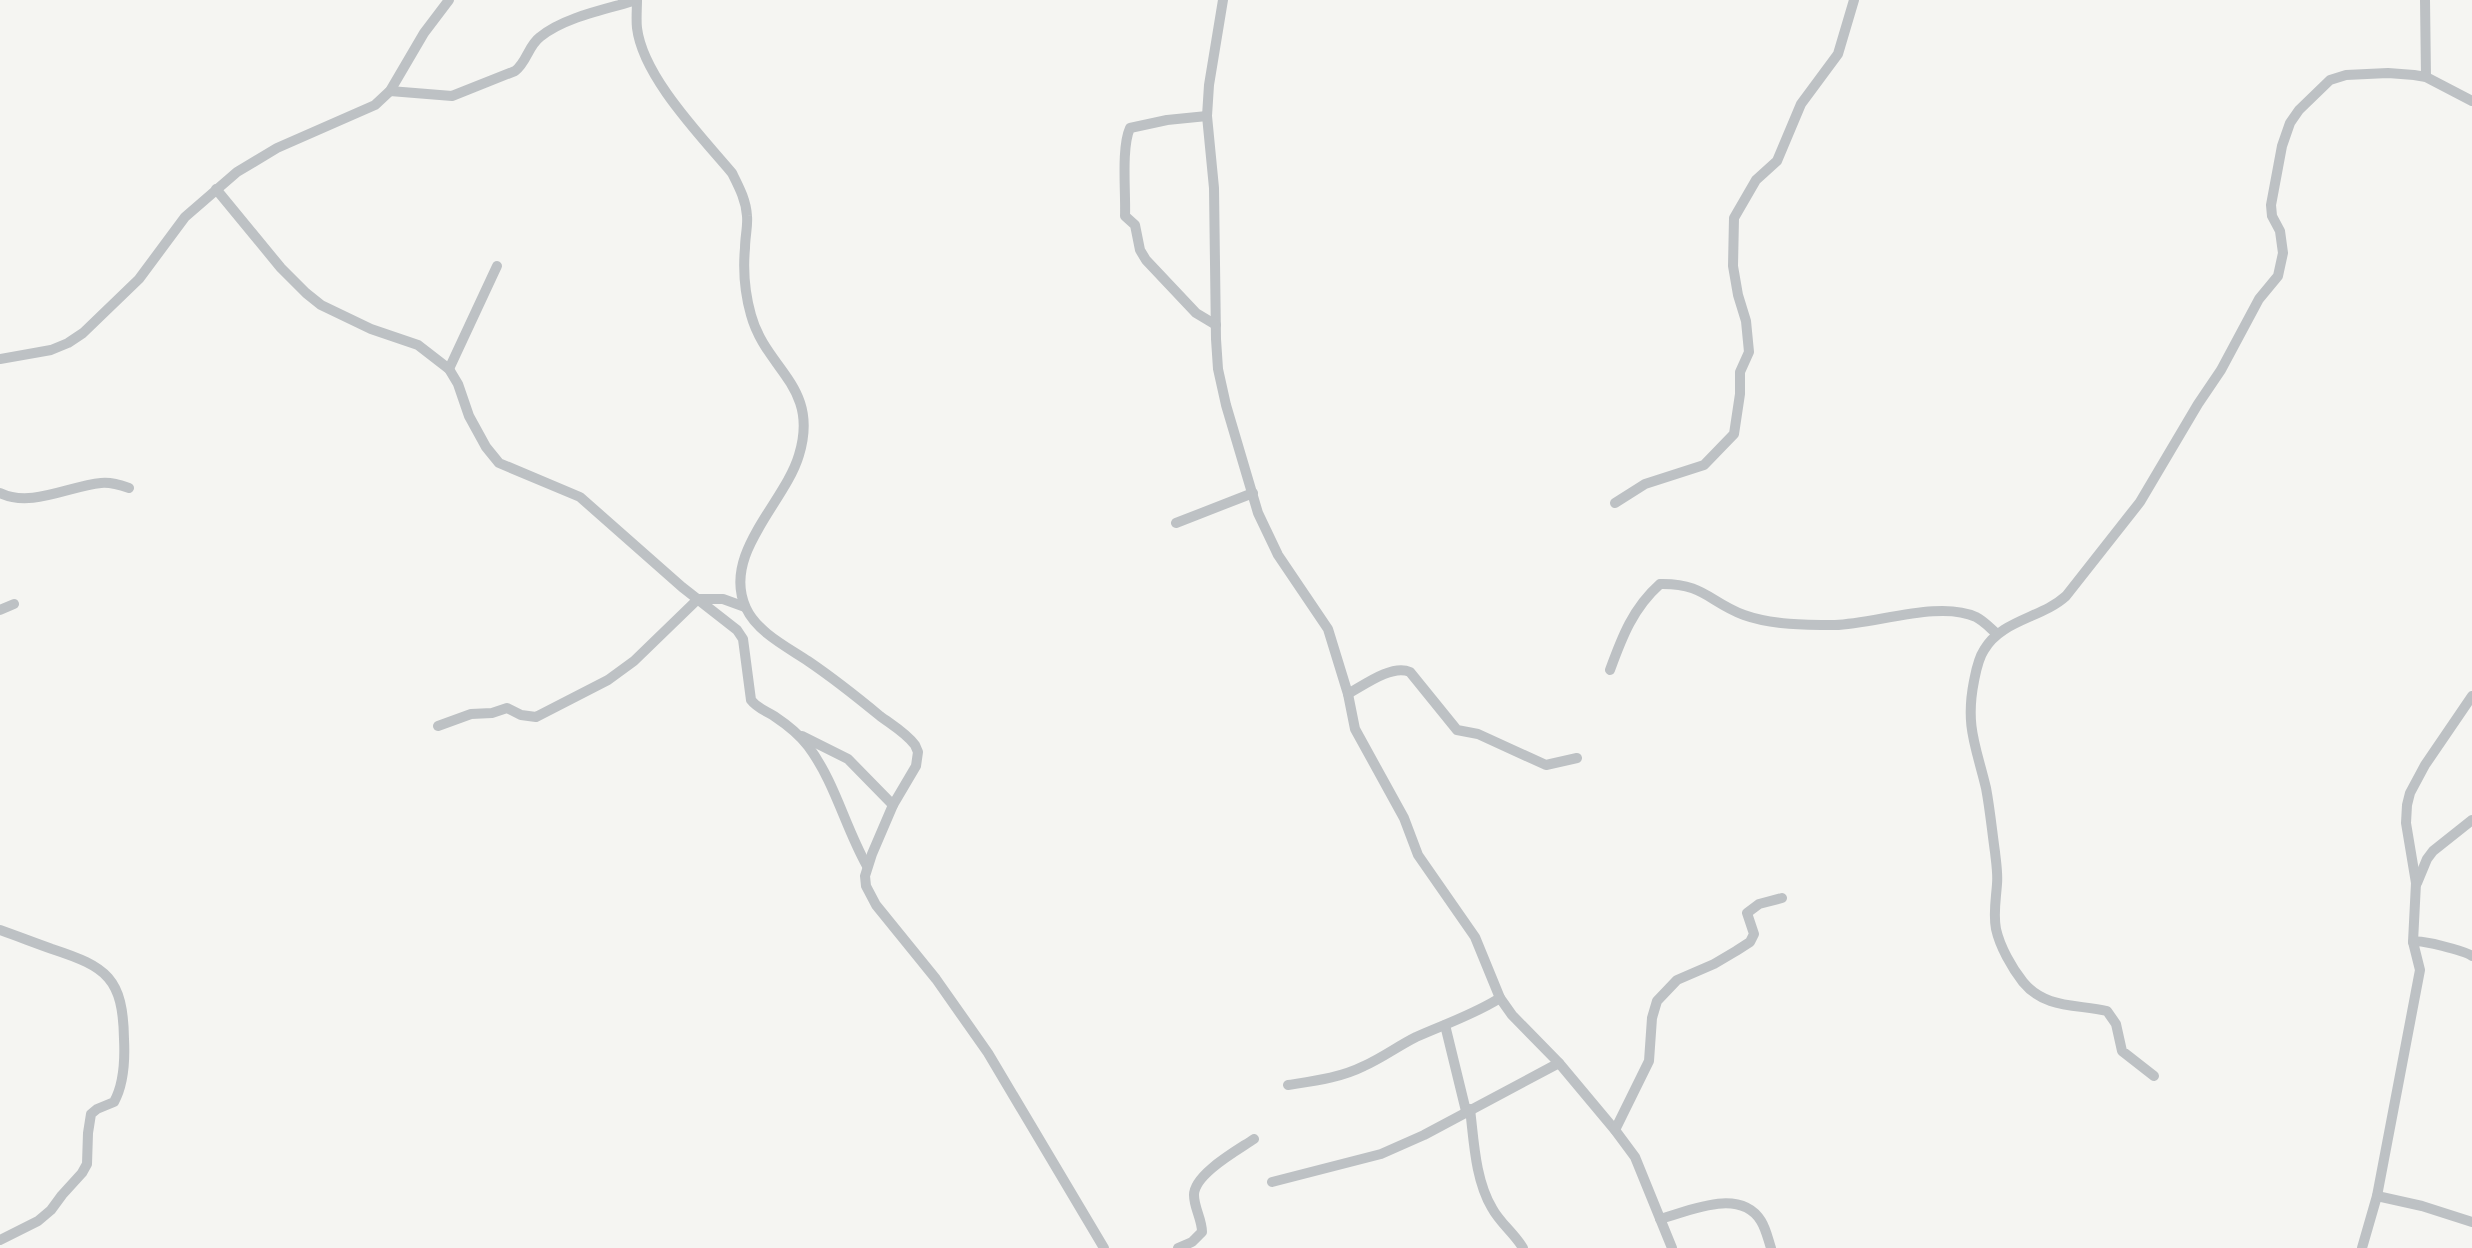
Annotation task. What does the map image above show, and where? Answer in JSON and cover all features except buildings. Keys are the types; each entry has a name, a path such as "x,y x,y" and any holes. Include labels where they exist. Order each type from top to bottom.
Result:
{"street":[{"path":"0,359 51,350 84,333 140,279 185,217 216,189 257,160 375,105 390,91 424,33 449,0"},
{"path":"390,91 452,96 515,71 540,36 560,24 637,0 637,28 643,50 660,82 732,173 741,189 747,217 744,278 751,316 758,334 795,390 804,415 803,436 794,472 748,547 742,567 745,607"},
{"path":"1223,0 1209,85 1207,116 1214,188 1218,369 1226,405 1264,529 1328,629 1348,694 1355,729 1404,818 1418,855 1475,937 1500,998 1512,1015 1560,1063 1635,1157 1672,1248"},
{"path":"1615,503 1645,484 1704,465 1734,434 1740,394 1740,372 1749,352 1746,321 1738,295 1733,266 1734,218 1756,180 1777,161 1801,104 1838,54 1854,0"},
{"path":"2425,0 2426,77"},
{"path":"2154,1076 2122,1051 2116,1024 2107,1011 2057,1005 2041,998 2023,983 2006,953 1996,929 1997,881 1992,825 1986,789 1974,749 1969,714 1979,662 1983,652 1997,634 2028,616 2057,604 2129,518 2166,462 2198,404 2221,370 2259,299 2278,276 2283,253 2280,231 2272,216 2271,205 2282,146 2294,115 2337,76 2388,73 2426,77 2472,101"},
{"path":"1207,116 1167,120 1130,128 1127,139 1125,216 1134,225 1140,250 1146,260 1196,313 1216,325"},
{"path":"216,189 281,268 313,299 371,329 418,345 449,369 458,384 469,416 486,447 499,463 580,497 698,600 740,633 744,645 749,694 755,705 772,715 807,744 822,767 840,803 854,842 867,866"},
{"path":"449,369 497,266"},
{"path":"0,493 30,497 101,483 129,488"},
{"path":"1176,524 1252,493"},
{"path":"1610,670 1633,614 1660,584 1690,586 1741,614 1769,621 1835,625 1948,611 1974,616 1997,634"},
{"path":"438,726 471,714 492,714 507,708 530,718 549,712 608,680 634,661 698,600 723,599 745,607 764,630 831,677 915,745 918,752 916,766 893,806 867,866 865,876 870,895 933,975 988,1053 1104,1248"},
{"path":"0,610 14,604"},
{"path":"1348,694 1390,673 1404,669 1410,672 1447,720 1461,732 1478,734 1546,765 1577,758"},
{"path":"2362,1248 2377,1196 2420,970 2412,942 2416,883 2406,823 2410,793 2425,765 2472,696"},
{"path":"797,734 848,759 893,806"},
{"path":"2416,883 2433,851 2472,820"},
{"path":"1615,1130 1649,1061 1652,1018 1657,1001 1677,980 1714,964 1750,942 1754,934 1747,913 1758,904 1782,898"},
{"path":"0,930 81,958 104,971 110,978 122,1005 124,1052 118,1094 114,1102 97,1108 91,1114 87,1164 82,1173 51,1210 38,1221 0,1240"},
{"path":"2412,942 2424,940 2446,949 2460,950 2472,956"},
{"path":"1288,1085 1348,1073 1396,1047 1480,1010 1500,998"},
{"path":"1445,1025 1468,1110 1477,1164 1485,1194 1492,1209 1523,1248"},
{"path":"1272,1182 1381,1154 1424,1135 1560,1063"},
{"path":"1178,1248 1192,1242 1202,1232 1202,1222 1194,1194 1197,1184 1210,1170 1254,1139"},
{"path":"2377,1196 2422,1206 2472,1222"},
{"path":"1660,1220 1718,1203 1741,1205 1753,1212 1761,1221 1771,1248"}]}
